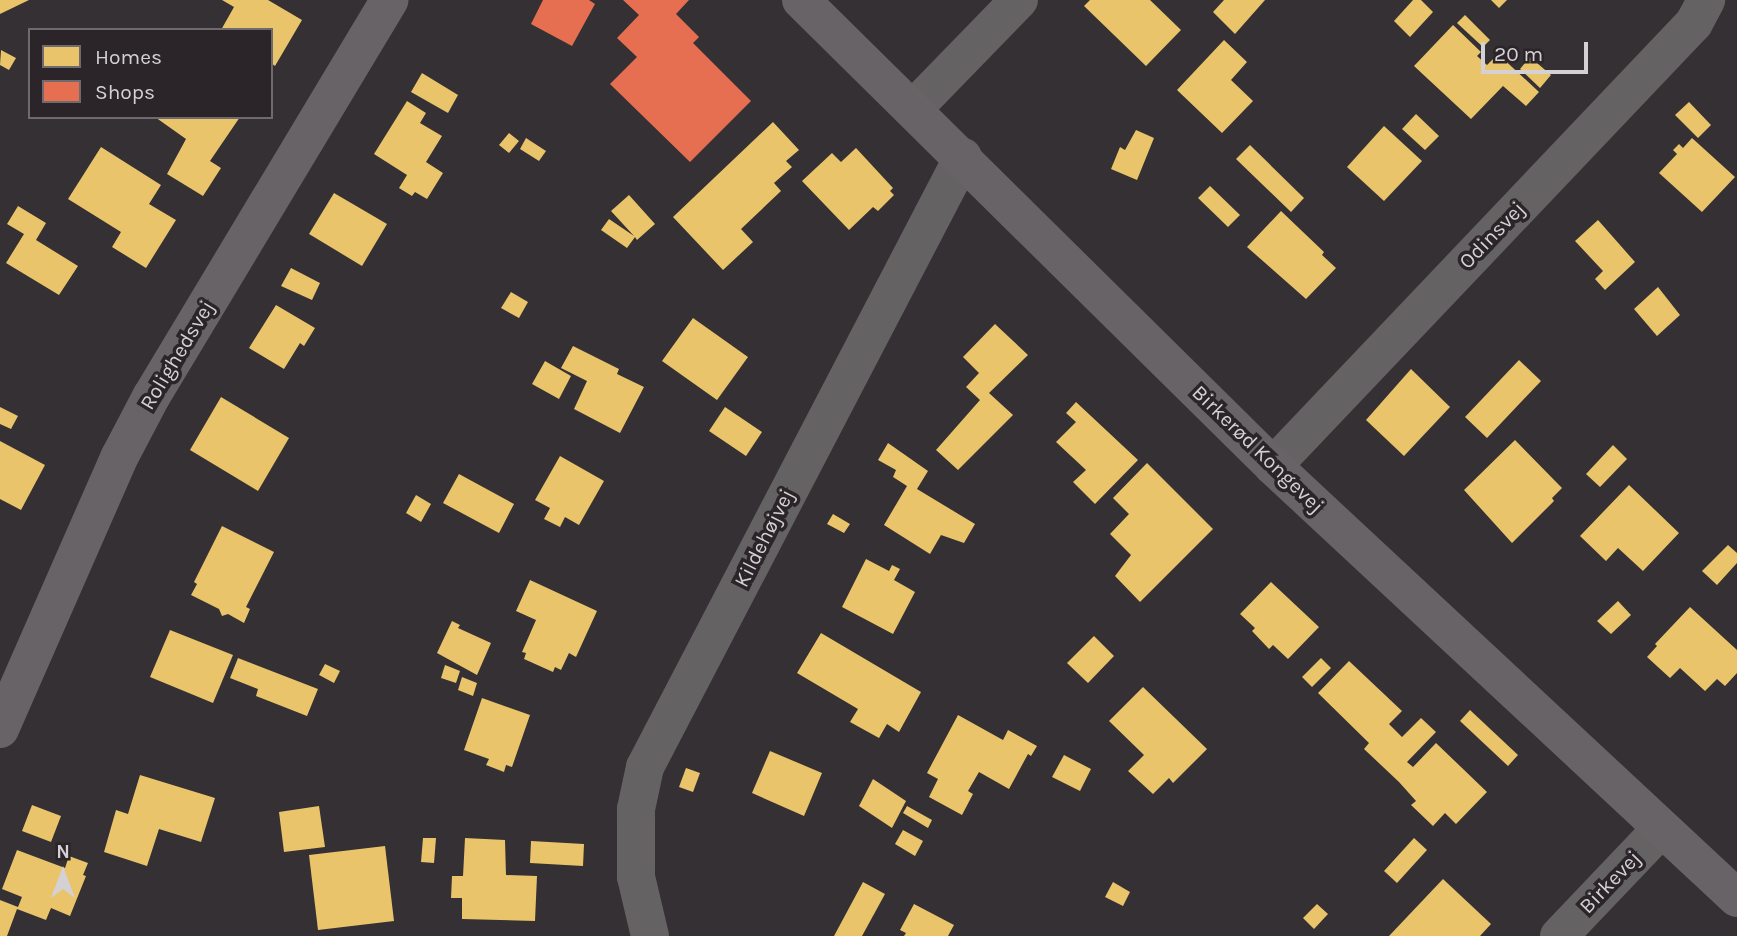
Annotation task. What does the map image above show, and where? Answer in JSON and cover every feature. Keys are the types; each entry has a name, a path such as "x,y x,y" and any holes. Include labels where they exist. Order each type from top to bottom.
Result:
{"main road":[{"name":"Rolighedsvej","path":"0,729 115,468 151,397 390,0"},
{"name":"Birkerød Kongevej","path":"801,0 1273,466 1661,829 1733,887"}],"street":[{"path":"913,109 1019,0"},
{"name":"Odinsvej","path":"1273,466 1694,23 1706,0"},
{"path":"1722,0 1737,3"},
{"name":"Kildehøjvej","path":"650,936 636,877 636,809 645,767 963,157"},
{"name":"Birkevej","path":"1559,936 1661,829"}],"building: Homes":[{"path":"0,0 29,0 0,14"},
{"path":"222,0 268,0 302,20 275,66 273,28 222,28 234,7"},
{"path":"1090,0 1150,0 1181,30 1146,66 1084,6"},
{"path":"1224,0 1265,0 1235,34 1213,12"},
{"path":"1413,0 1421,0 1433,12 1410,37 1394,21"},
{"path":"1491,0 1507,0 1499,8"},
{"path":"1465,15 1490,40 1483,47 1457,23"},
{"path":"1453,25 1481,52 1477,56 1487,65 1498,54 1539,92 1526,106 1503,86 1471,119 1414,66"},
{"path":"1224,40 1247,62 1231,80 1253,101 1222,133 1177,90"},
{"path":"1,50 16,58 9,70 0,65"},
{"path":"1530,57 1551,75 1540,88 1520,69"},
{"path":"422,73 458,95 448,113 411,92"},
{"path":"407,101 426,113 420,123 442,136 426,162 443,173 427,199 415,192 412,196 399,188 407,175 374,154"},
{"path":"1689,102 1711,125 1698,138 1675,115"},
{"path":"1416,114 1439,136 1425,150 1402,129"},
{"path":"158,119 239,119 210,161 221,168 203,196 167,174 186,139"},
{"path":"773,122 799,150 786,161 792,167 774,183 781,191 741,229 753,242 723,270 673,217"},
{"path":"1384,126 1422,161 1384,201 1347,167"},
{"path":"1136,130 1154,138 1137,180 1111,169 1120,147 1125,150"},
{"path":"509,133 519,141 509,153 499,145"},
{"path":"526,138 546,151 539,161 520,149"},
{"path":"1692,138 1735,177 1702,212 1659,173 1677,154 1673,150 1679,144 1683,148"},
{"path":"1250,145 1304,198 1291,212 1236,159"},
{"path":"101,147 161,185 149,204 176,220 146,268 112,247 121,232 68,199"},
{"path":"856,148 893,188 890,191 894,195 878,211 873,207 849,230 802,181 832,153 841,162"},
{"path":"1210,186 1240,215 1228,227 1198,198"},
{"path":"334,193 387,224 362,266 309,234"},
{"path":"629,195 655,224 637,240 635,237 627,248 601,230 609,219 634,236 611,211"},
{"path":"18,206 46,223 36,240 78,266 59,295 6,263 24,234 7,224"},
{"path":"1281,211 1324,252 1322,255 1336,268 1306,299 1247,247"},
{"path":"1598,220 1635,262 1605,290 1595,279 1603,271 1575,241"},
{"path":"291,268 320,283 312,300 281,286"},
{"path":"1658,287 1680,315 1657,336 1634,309"},
{"path":"511,292 528,302 519,318 501,308"},
{"path":"276,305 315,328 304,346 300,343 284,369 249,348"},
{"path":"693,318 748,357 717,400 662,361"},
{"path":"995,324 1028,355 989,393 1013,415 958,470 936,450 980,400 966,387 979,373 963,357"},
{"path":"573,346 619,369 617,374 644,387 620,433 574,409 587,381 561,368"},
{"path":"1519,360 1541,381 1487,438 1465,417"},
{"path":"545,361 571,376 559,399 532,384"},
{"path":"1411,369 1450,407 1404,456 1366,420"},
{"path":"221,397 289,438 258,491 190,450"},
{"path":"1076,402 1138,460 1095,504 1073,482 1086,470 1056,442 1076,422 1066,413"},
{"path":"0,407 18,416 11,429 0,424"},
{"path":"725,407 762,432 746,456 709,431"},
{"path":"1515,440 1562,488 1552,498 1554,501 1512,543 1464,490"},
{"path":"0,441 45,465 21,510 0,499"},
{"path":"888,443 928,471 917,489 975,524 964,543 941,535 930,554 884,525 907,486 893,477 896,470 878,460"},
{"path":"1613,445 1627,459 1600,487 1586,474"},
{"path":"560,456 604,481 579,525 565,517 560,527 544,519 550,508 535,500"},
{"path":"1147,463 1213,529 1140,602 1115,576 1131,555 1110,534 1129,514 1113,498"},
{"path":"459,474 514,504 499,533 443,503"},
{"path":"1629,485 1679,533 1643,571 1618,548 1606,561 1580,536"},
{"path":"416,495 431,504 421,522 406,513"},
{"path":"833,514 850,524 844,533 827,524"},
{"path":"222,526 274,552 246,607 250,609 244,623 228,614 222,616 219,609 191,595 197,584 194,582"},
{"path":"1728,545 1737,553 1737,563 1717,585 1702,571"},
{"path":"866,559 889,571 892,565 900,569 894,580 915,592 893,634 842,607"},
{"path":"530,580 597,611 576,657 569,653 561,670 555,667 553,672 524,659 526,653 522,652 536,620 516,611"},
{"path":"1271,582 1319,627 1288,659 1273,645 1269,649 1252,631 1255,628 1240,614"},
{"path":"1618,601 1631,615 1611,634 1597,621"},
{"path":"1690,607 1737,650 1737,673 1725,686 1717,679 1705,691 1680,668 1670,678 1647,657 1657,646 1655,644"},
{"path":"452,621 460,625 458,628 491,643 477,675 437,653"},
{"path":"170,630 233,655 213,703 150,677"},
{"path":"821,633 921,692 899,732 887,724 879,738 850,722 858,709 797,673"},
{"path":"1094,636 1114,656 1088,683 1067,663"},
{"path":"238,658 318,689 307,716 256,696 258,689 230,678"},
{"path":"1321,658 1331,668 1312,687 1302,677"},
{"path":"1349,661 1402,711 1389,724 1402,737 1421,718 1436,732 1407,762 1413,767 1436,743 1487,792 1456,824 1445,813 1433,826 1411,805 1416,801 1399,782 1364,749 1369,743 1318,693"},
{"path":"325,664 340,671 334,683 319,675"},
{"path":"445,665 460,671 456,683 441,678"},
{"path":"462,677 477,683 473,696 458,690"},
{"path":"1143,687 1207,749 1173,783 1169,778 1153,794 1128,771 1144,755 1109,721"},
{"path":"482,698 530,715 512,767 506,765 504,772 486,765 489,759 464,750"},
{"path":"1470,710 1518,755 1508,766 1460,721"},
{"path":"958,715 1003,740 1008,730 1037,746 1031,756 1028,754 1009,789 979,772 968,791 973,794 962,815 929,797 938,779 927,773"},
{"path":"770,751 822,773 804,816 752,793"},
{"path":"1064,755 1091,769 1080,791 1052,777"},
{"path":"686,768 700,773 693,792 679,787"},
{"path":"140,775 215,798 201,842 159,829 147,866 104,852 116,810 128,814"},
{"path":"873,779 906,801 892,828 859,806"},
{"path":"32,805 61,816 51,842 22,831"},
{"path":"319,806 325,847 284,852 279,812"},
{"path":"907,806 932,820 928,828 903,813"},
{"path":"903,830 923,841 915,856 895,844"},
{"path":"423,838 436,838 434,863 421,862"},
{"path":"465,838 505,840 506,875 537,876 535,921 462,919 462,898 451,898 452,876 463,876"},
{"path":"1414,838 1427,850 1397,883 1384,871"},
{"path":"531,841 584,844 583,866 530,863"},
{"path":"385,846 394,921 318,930 309,855"},
{"path":"17,850 65,868 69,856 88,863 83,875 86,876 70,916 51,908 46,920 17,909 7,936 0,936 0,900 18,907 22,897 2,889"},
{"path":"1443,879 1491,924 1480,936 1389,936"},
{"path":"863,882 885,894 862,936 834,936"},
{"path":"1113,882 1130,892 1123,906 1105,897"},
{"path":"914,904 954,925 948,936 904,936 906,933 900,930"},
{"path":"1317,904 1328,914 1314,929 1303,918"}],"building: Shops":[{"path":"543,0 589,0 595,4 572,46 531,24"},
{"path":"623,0 689,0 676,14 699,37 693,43 751,101 690,162 610,84 637,57 617,38 639,15"}]}
